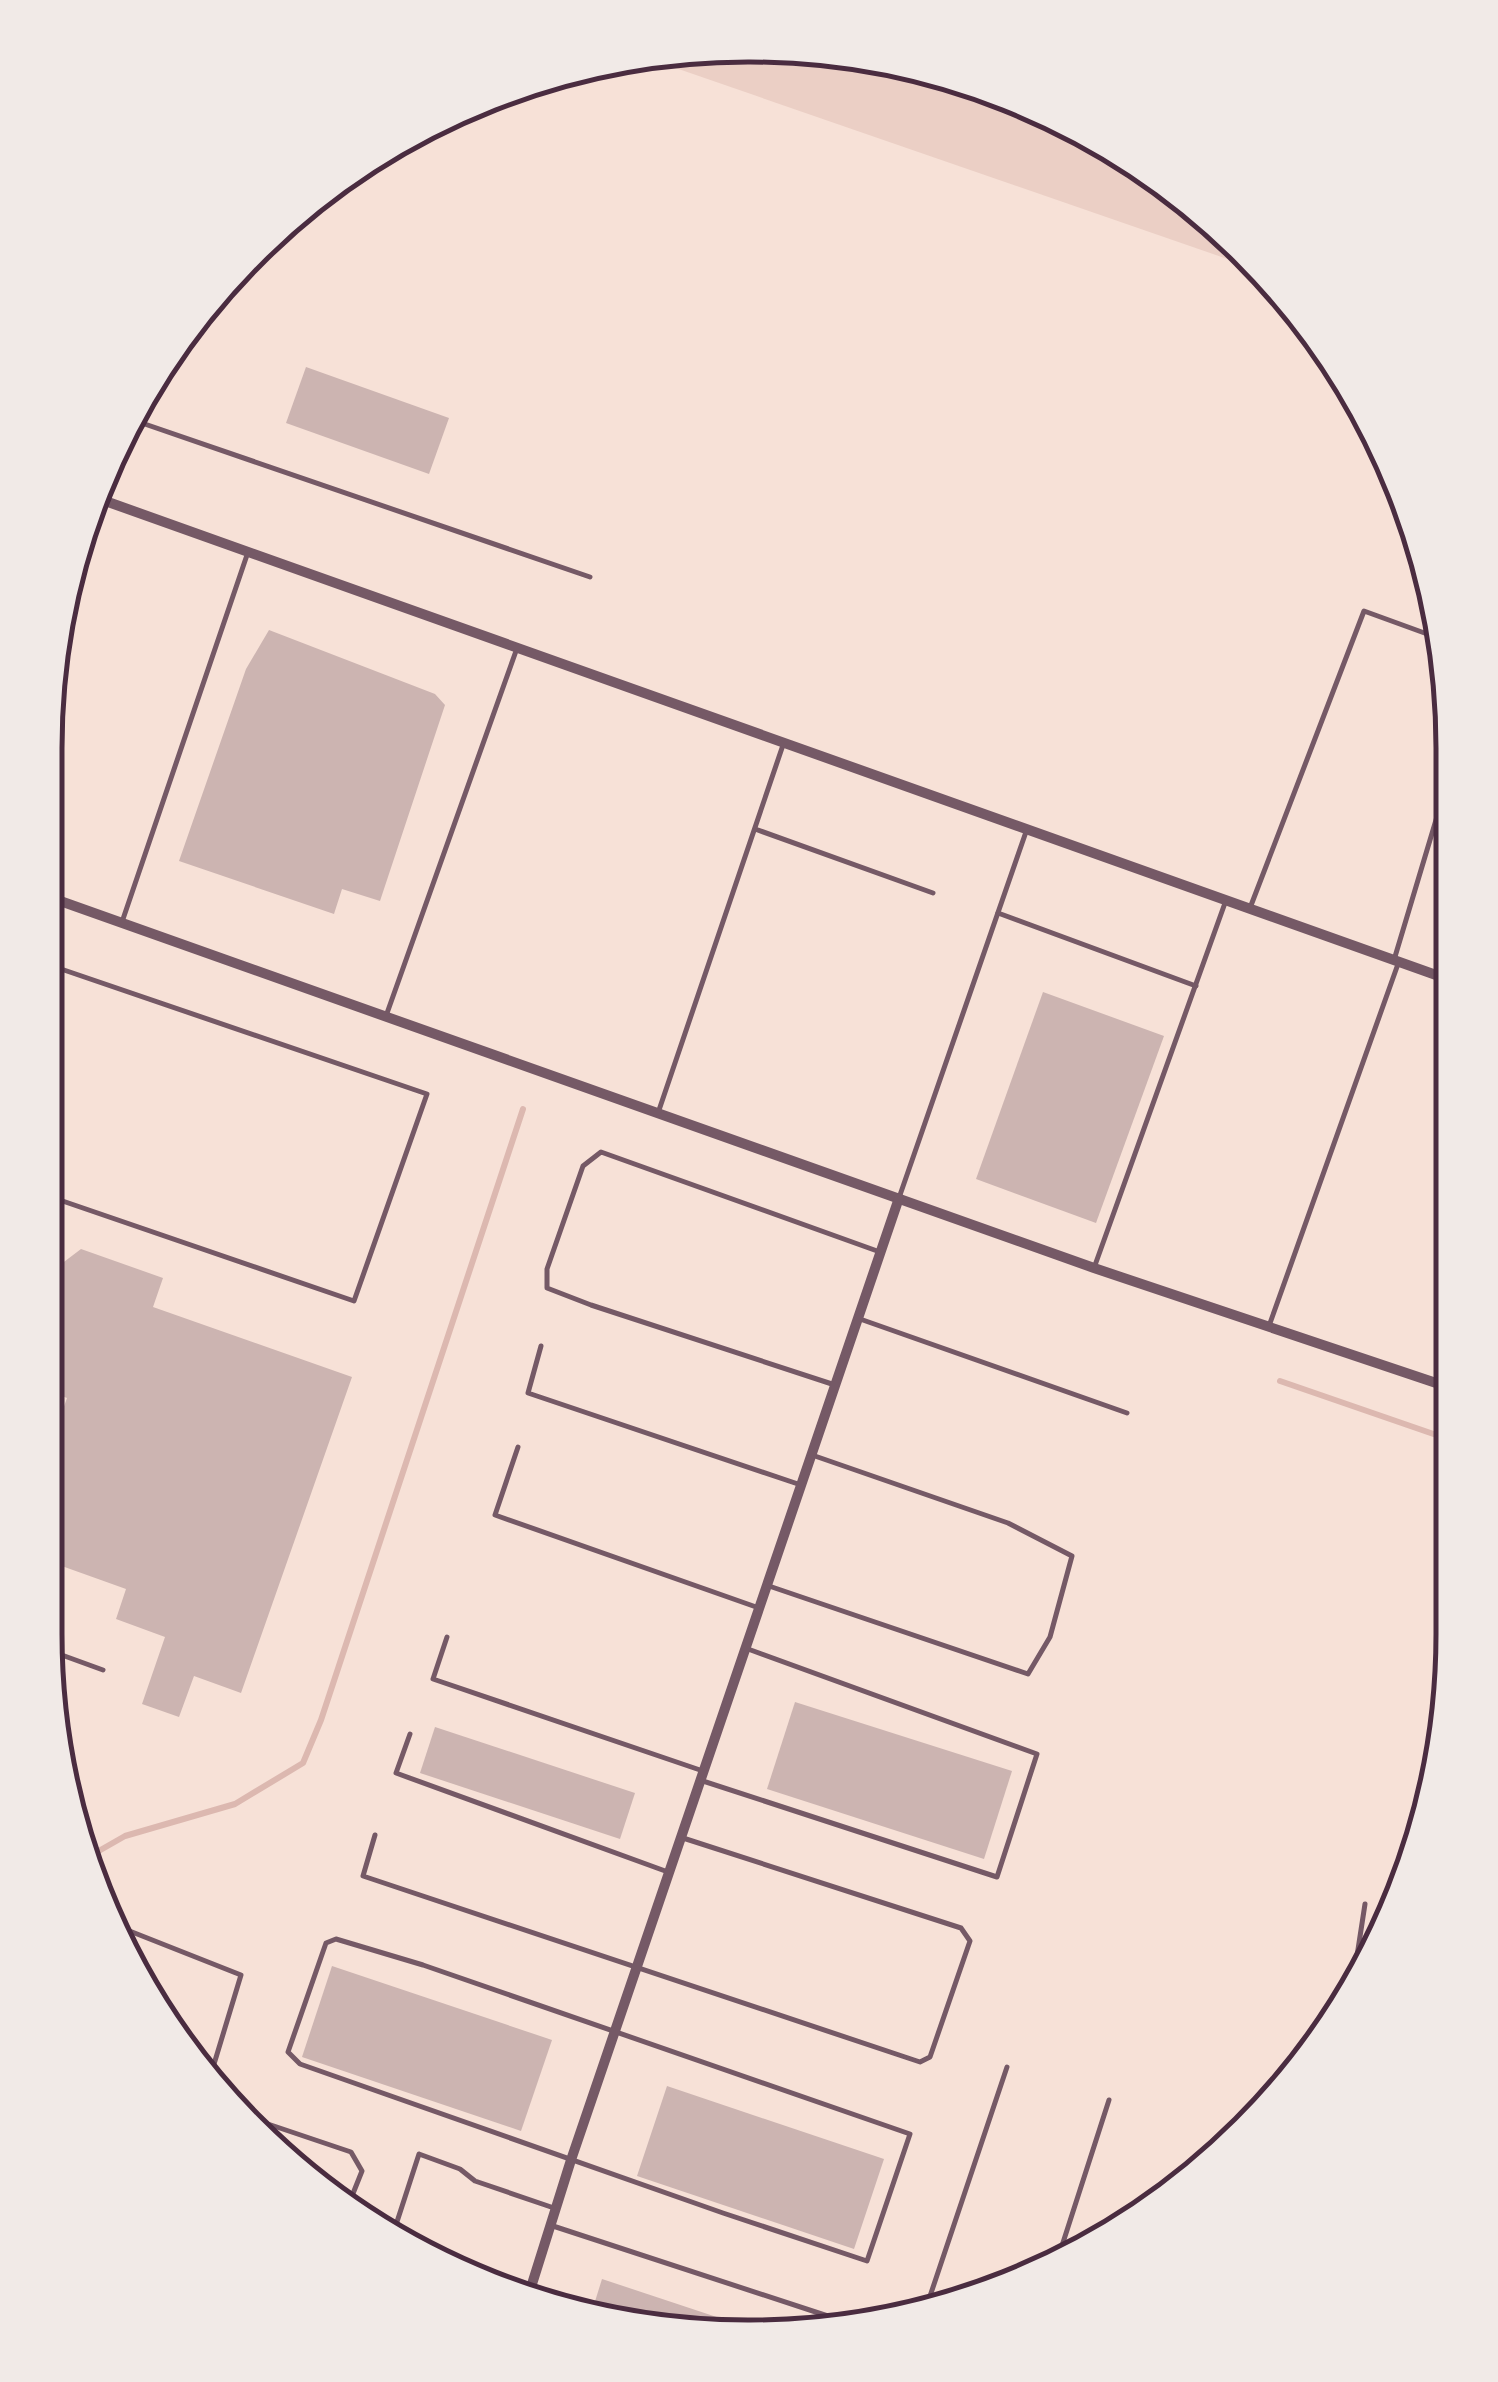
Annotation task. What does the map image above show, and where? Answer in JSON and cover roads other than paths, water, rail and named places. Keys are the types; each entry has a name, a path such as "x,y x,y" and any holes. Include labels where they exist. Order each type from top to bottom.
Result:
{"street":[{"path":"109,503 1436,975"},
{"path":"62,900 1094,1268 1436,1383"},
{"path":"531,2284 898,1198"}],"lane":[{"path":"144,424 590,577"},
{"path":"122,922 248,552"},
{"path":"1250,908 1364,611 1425,633"},
{"path":"386,1016 517,648"},
{"path":"658,1113 784,742"},
{"path":"1269,1326 1396,960 1436,822"},
{"path":"754,828 933,893"},
{"path":"898,1198 1028,829"},
{"path":"1094,1268 1226,900"},
{"path":"998,913 1196,986"},
{"path":"62,970 427,1094 354,1302 62,1201"},
{"path":"835,1385 547,1288 547,1269 583,1166 600,1152 880,1252"},
{"path":"858,1318 1128,1413"},
{"path":"542,1346 528,1393 801,1485"},
{"path":"518,1448 495,1515 759,1608"},
{"path":"767,1585 1028,1674 1050,1638 1072,1556 1008,1523 811,1455"},
{"path":"447,1637 433,1678 997,1877 1036,1754 745,1648"},
{"path":"63,1655 103,1670"},
{"path":"410,1734 396,1772 668,1872"},
{"path":"374,1835 363,1876 920,2062 930,2057 970,1941 961,1928 680,1837"},
{"path":"1359,1949 1365,1904"},
{"path":"130,1931 241,1975 214,2063"},
{"path":"336,1939 423,1964 910,2134 867,2261 570,2160 300,2064 288,2052 326,1943 336,1939"},
{"path":"930,2295 1007,2067"},
{"path":"1063,2244 1109,2100"},
{"path":"272,2126 351,2152 362,2171 353,2193"},
{"path":"397,2222 419,2154 460,2168 474,2181 554,2208"},
{"path":"549,2224 823,2315"}],"waterway":[{"path":"98,1851 125,1836 235,1804 303,1763 321,1720 523,1109"},
{"path":"1280,1381 1436,1435"}]}
